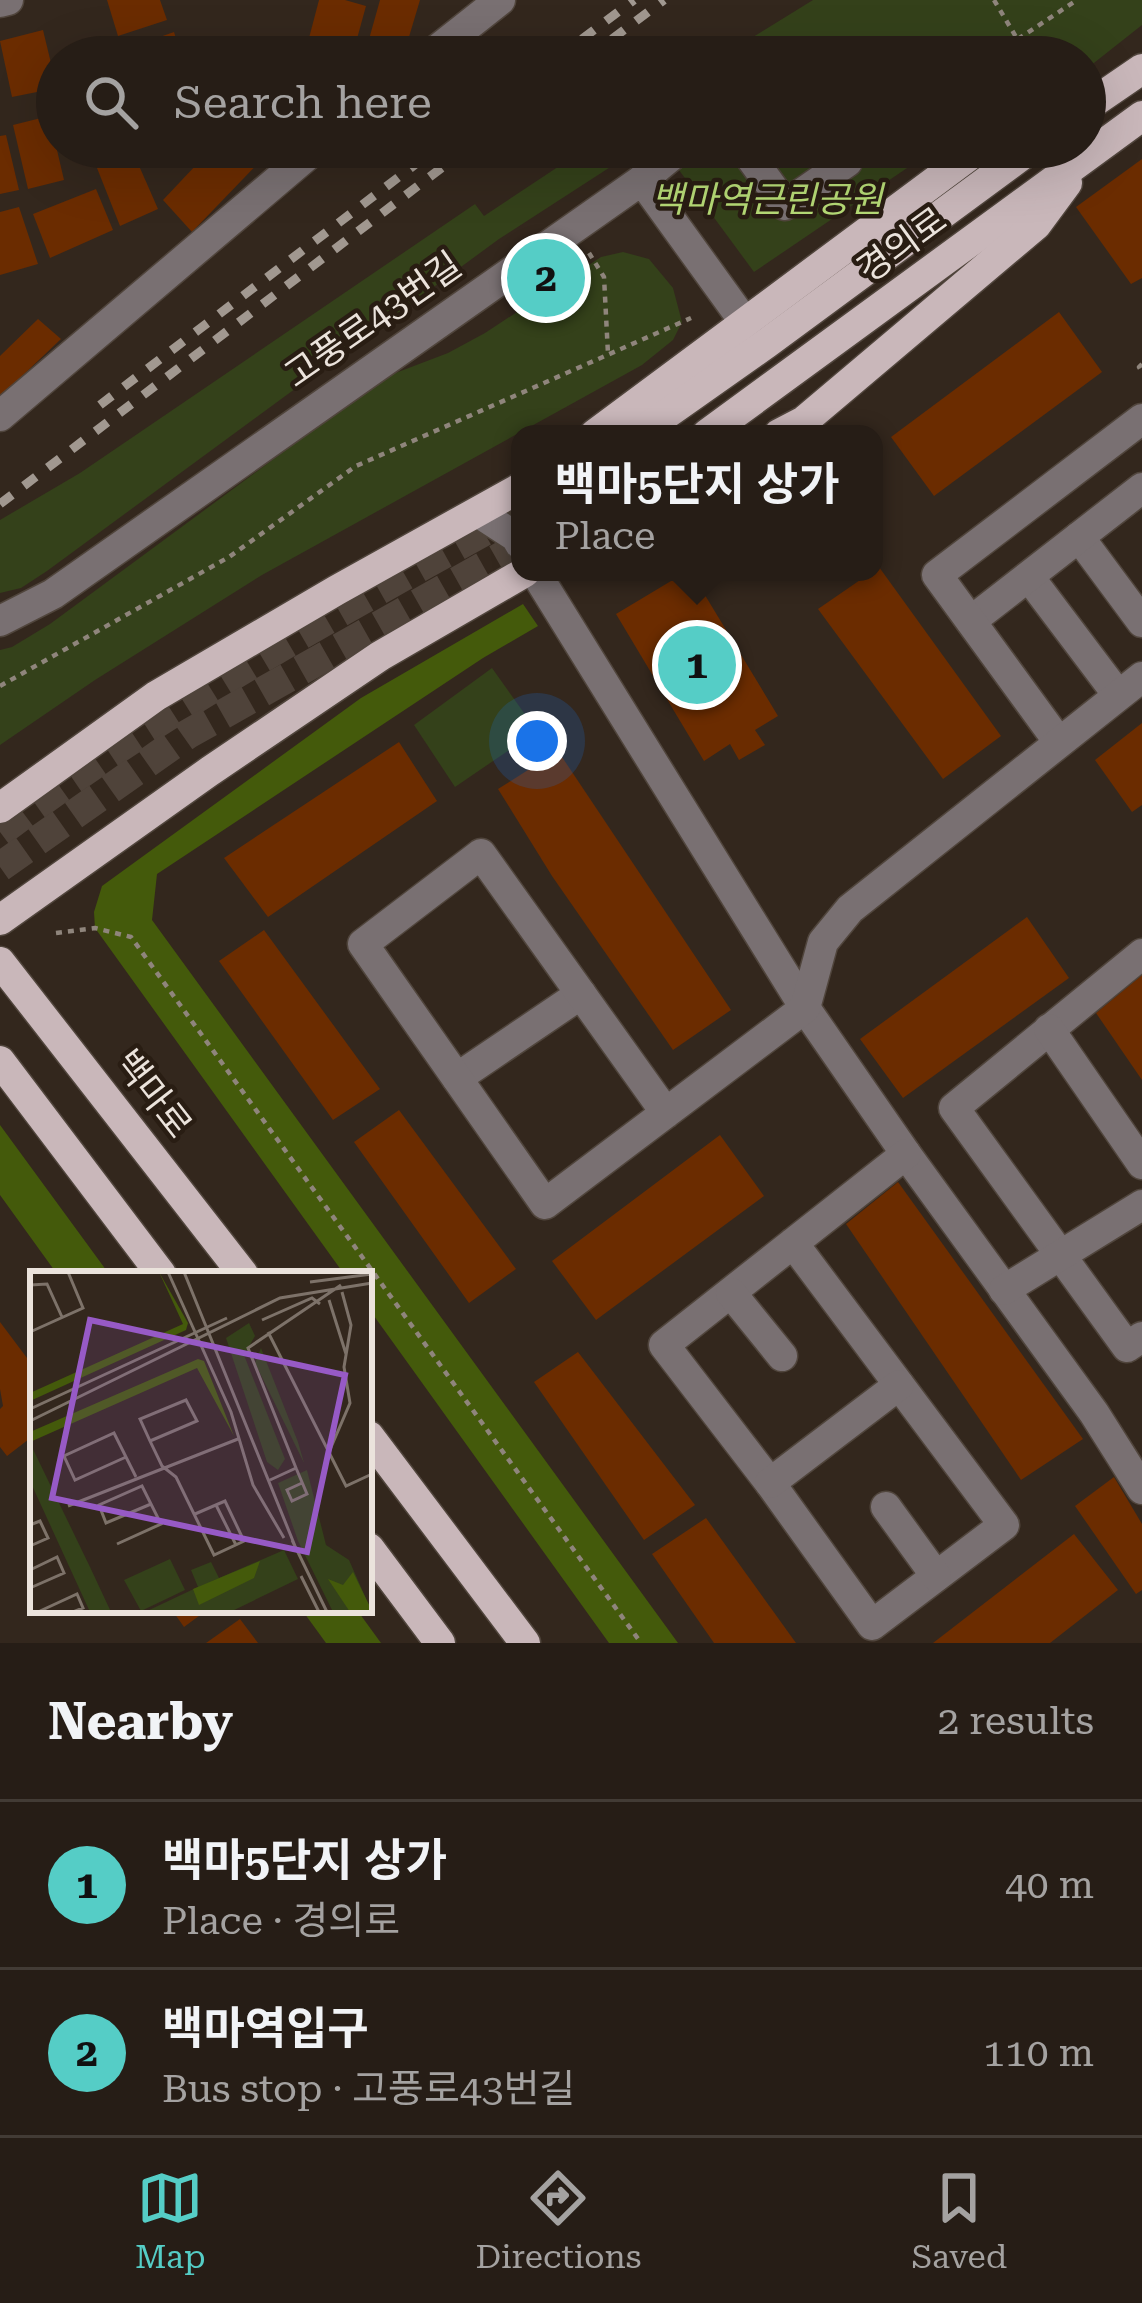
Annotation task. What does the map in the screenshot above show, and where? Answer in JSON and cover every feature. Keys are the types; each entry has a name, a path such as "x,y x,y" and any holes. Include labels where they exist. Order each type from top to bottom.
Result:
{"main road":[{"path":"1106,93 1131,76"},
{"name":"경의로","path":"1106,143 1142,116"},
{"path":"608,425 953,168"},
{"name":"경의로","path":"651,425 1004,168"},
{"name":"경의로","path":"718,425 1073,168"},
{"path":"796,425 1036,225 1078,168"},
{"path":"0,808 157,696 511,493"},
{"path":"0,920 380,656 511,580"},
{"name":"백마로","path":"0,962 241,1271"},
{"path":"0,1061 158,1271"},
{"path":"372,1440 525,1643"},
{"path":"372,1552 440,1643"}],"street":[{"path":"455,36 500,0"},
{"path":"0,416 292,168"},
{"name":"고풍로43번길","path":"0,621 53,594 657,168"},
{"path":"758,168 785,205 838,168"},
{"path":"642,180 746,324"},
{"path":"1058,741 937,575 1142,419"},
{"path":"971,622 1142,488"},
{"path":"479,513 511,535"},
{"path":"1079,537 1142,622"},
{"path":"666,1114 481,854 363,944 545,1204 666,1114 805,1008 823,942 850,909 1130,686 1029,577"},
{"path":"541,581 805,1008 1094,1414 1142,1490"},
{"path":"1142,954 954,1108 1127,1347 1142,1337"},
{"path":"457,1078 580,994"},
{"path":"1049,1029 1142,1164"},
{"path":"793,1244 1004,1526 872,1624 664,1345 907,1154"},
{"path":"1004,1290 1142,1205"},
{"path":"731,1293 782,1356"},
{"path":"770,1483 899,1385"},
{"path":"886,1507 936,1576"}],"path":[{"path":"994,0 1016,36"},
{"path":"1023,36 1077,0"},
{"path":"589,253 604,278 608,354"},
{"path":"0,686 229,557 356,466 691,318"},
{"path":"56,932 95,928 131,937 641,1643"}],"green space":[{"path":"813,0 1142,0 1142,25 1106,53 1106,36 755,36"},
{"path":"556,168 609,168 499,239 47,571 21,588 0,593 0,520 80,473 475,204 484,216"},
{"name":"백마역근린공원","path":"677,168 907,168 754,272"},
{"path":"623,252 649,259 673,288 682,322 673,340 642,365 533,425 511,425 511,437 262,575 0,745 0,650 50,624 385,377 485,333 601,257"},
{"path":"523,604 538,626 157,874 152,920 678,1643 609,1643 372,1313 372,1271 342,1271 95,928 94,912 102,886 361,698"},
{"path":"492,668 537,731 455,787 414,725"},
{"path":"0,1125 107,1271 55,1271 0,1195"},
{"path":"304,1613 359,1613 381,1643 326,1643"}],"building":[{"path":"107,0 160,0 167,20 118,36"},
{"path":"319,0 366,6 358,36 310,36"},
{"path":"380,0 420,0 409,36 370,36"},
{"path":"43,30 44,36 36,36 36,92 12,97 0,41"},
{"path":"36,119 36,168 61,168 64,180 28,189 13,125"},
{"path":"6,135 19,190 0,194 0,136"},
{"path":"1142,159 1142,278 1131,284 1076,207"},
{"path":"97,168 140,168 158,209 120,226"},
{"path":"193,168 254,168 192,232 163,200"},
{"path":"96,189 113,230 50,258 33,214"},
{"path":"19,207 38,264 0,275 0,212"},
{"path":"1059,312 1102,372 934,496 891,437"},
{"path":"38,319 61,339 0,397 0,356"},
{"path":"883,573 1001,736 943,779 818,609 859,581 883,581"},
{"path":"671,581 696,581 778,716 755,730 765,745 739,760 730,744 704,761 616,614"},
{"path":"1142,723 1142,805 1132,812 1095,760"},
{"path":"399,742 437,801 268,917 224,858"},
{"path":"558,751 731,1010 673,1050 498,789"},
{"path":"1027,917 1069,978 903,1098 860,1039"},
{"path":"264,930 380,1089 333,1120 219,961"},
{"path":"1142,975 1142,1080 1096,1013"},
{"path":"399,1110 516,1269 469,1303 354,1142"},
{"path":"720,1135 764,1196 596,1320 552,1261"},
{"path":"898,1182 1083,1439 1021,1480 846,1224"},
{"path":"0,1322 30,1362 30,1438 7,1456 0,1447"},
{"path":"578,1352 695,1505 644,1540 534,1382"},
{"path":"1114,1477 1142,1524 1142,1590 1136,1594 1075,1506"},
{"path":"706,1518 796,1643 714,1643 652,1554"},
{"path":"1074,1534 1118,1590 1050,1643 933,1643"},
{"path":"174,1613 203,1613 184,1627"},
{"path":"240,1619 258,1643 206,1643"}],"tunnel":[{"path":"0,832 189,702 511,516"},
{"path":"0,867 188,734 511,551"}],"railway":[{"path":"586,36 634,0"},
{"path":"616,36 664,0"},
{"path":"100,405 410,168"},
{"path":"0,504 441,168"}],"place":[{"name":"백마역입구","path":"546,278"},
{"name":"백마5단지 상가","path":"697,665"}]}
